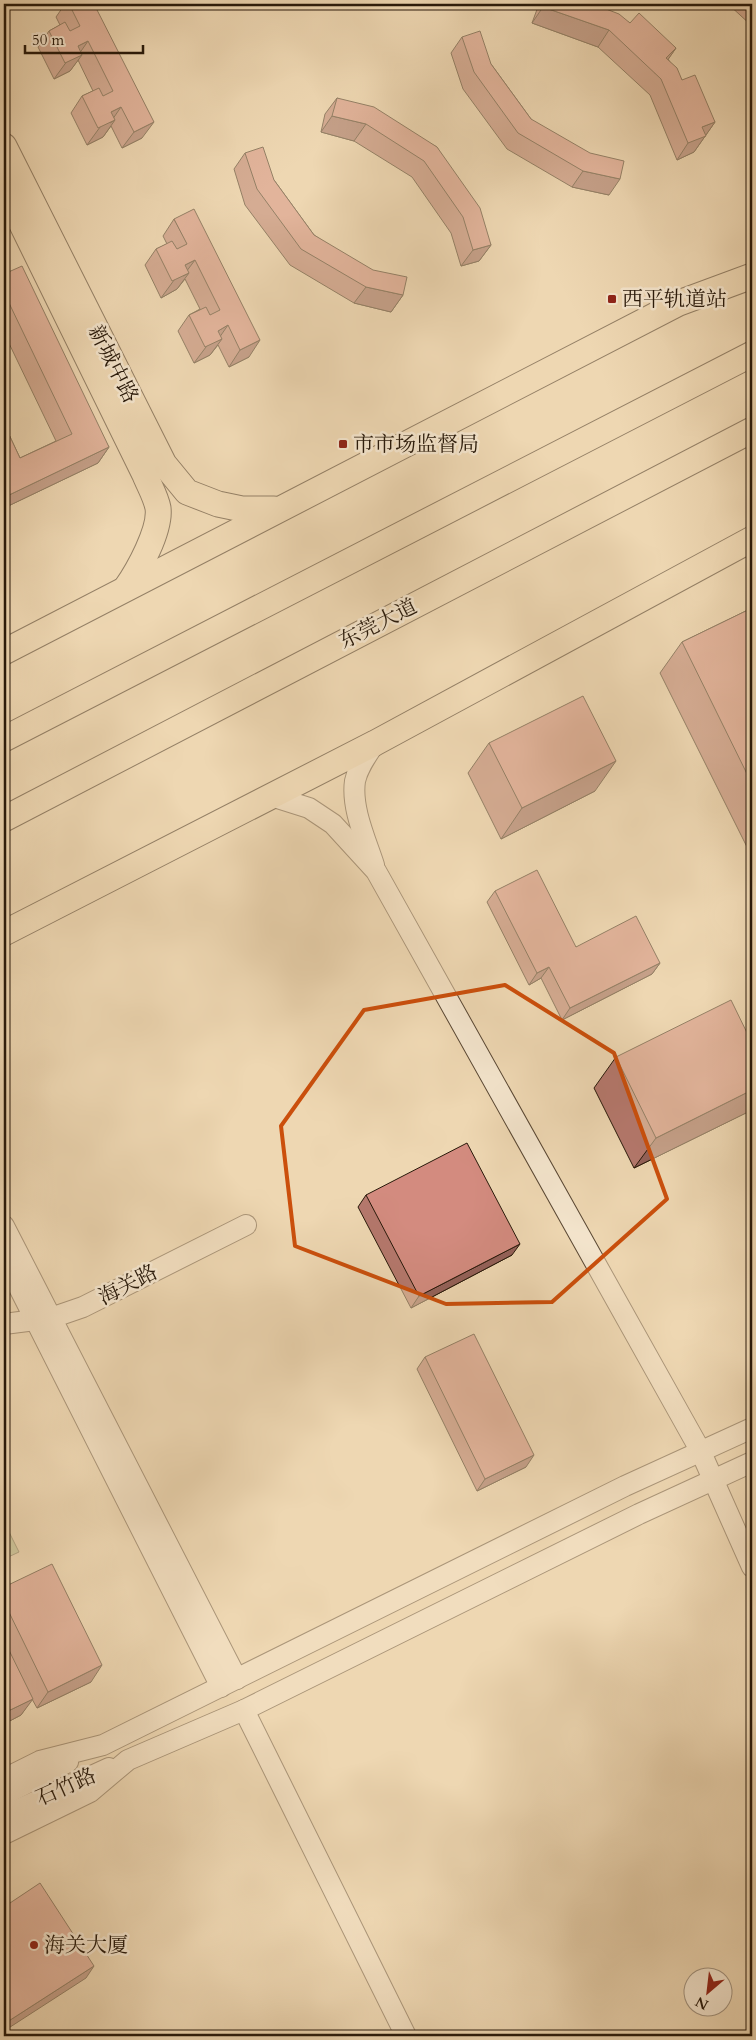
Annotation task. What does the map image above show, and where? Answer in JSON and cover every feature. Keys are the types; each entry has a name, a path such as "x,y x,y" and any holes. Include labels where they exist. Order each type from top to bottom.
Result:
{"main road":[{"name":"新城中路","path":"4,146 164,464 187,492 218,504 242,509 279,508"},
{"name":"新城中路","path":"4,188 145,475 158,509 152,540 142,565 126,588"},
{"path":"4,652 279,508 679,303 752,276"},
{"path":"4,739 752,354"},
{"name":"东莞大道","path":"4,819 752,430"},
{"path":"4,933 375,743 752,538"}],"street":[{"path":"375,743 361,765 355,782 356,807 376,871 700,1450 752,1567"},
{"path":"271,796 309,808 333,824 376,871"},
{"name":"海关路","path":"4,1324 43,1319 83,1307 246,1225"},
{"path":"4,1226 43,1319 229,1683"},
{"path":"4,1258 43,1319"},
{"path":"4,1779 40,1761 103,1744 700,1450 752,1428"},
{"name":"石竹路","path":"4,1816 48,1794 244,1710 713,1479 752,1462"},
{"path":"244,1710 406,2036"},
{"name":"石竹路","path":"4,1795 103,1744"},
{"path":"4,1834 90,1792 128,1760"}],"highlighted area":[{"path":"505,985 614,1053 667,1199 552,1302 446,1304 295,1246 281,1126 364,1010"}],"green space":[{"path":"4,1522 19,1552 4,1559"}],"building":[{"path":"69,4 94,4 154,122 134,132 121,107 111,112 115,120 98,128 82,96 99,88 103,96 113,91 88,41 78,46 82,55 65,63 49,31 65,22 70,31 80,26"},
{"path":"544,4 608,4 606,9 619,14 630,23 639,13 676,48 666,58 677,68 682,80 695,75 715,122 702,127 706,136 688,143 661,79 609,30 543,7"},
{"path":"480,31 491,64 531,119 590,153 624,161 620,179 583,171 518,133 474,72 462,37"},
{"path":"337,98 374,107 437,147 480,208 491,245 473,250 463,217 424,161 366,124 332,116"},
{"path":"263,147 274,180 314,235 373,270 407,277 403,295 366,287 301,249 257,189 245,153"},
{"path":"194,209 260,340 240,350 228,325 218,331 222,339 205,347 189,315 206,307 210,315 220,310 195,260 185,265 189,273 172,281 156,249 172,241 177,249 187,244 174,219"},
{"path":"22,266 109,447 7,496 4,488 4,424 20,458 72,434 9,303 4,305 4,274"},
{"path":"752,608 752,784 682,642"},
{"path":"583,696 616,761 522,808 489,743"},
{"path":"537,870 576,947 636,916 660,963 570,1008 549,967 537,973 495,891"},
{"path":"731,1000 752,1043 752,1090 656,1138 616,1057"},
{"path":"467,1143 520,1244 419,1296 366,1195"},
{"path":"474,1334 534,1455 485,1479 425,1357"},
{"path":"52,1564 102,1665 48,1692 4,1602 4,1587"},
{"path":"4,1640 33,1699 4,1713"},
{"name":"海关大厦","path":"40,1883 94,1966 4,2024 4,1907"}],"place":[{"name":"西平轨道站","path":"612,299"},
{"name":"市市场监督局","path":"343,444"},
{"name":"海关大厦","path":"34,1945"}]}
